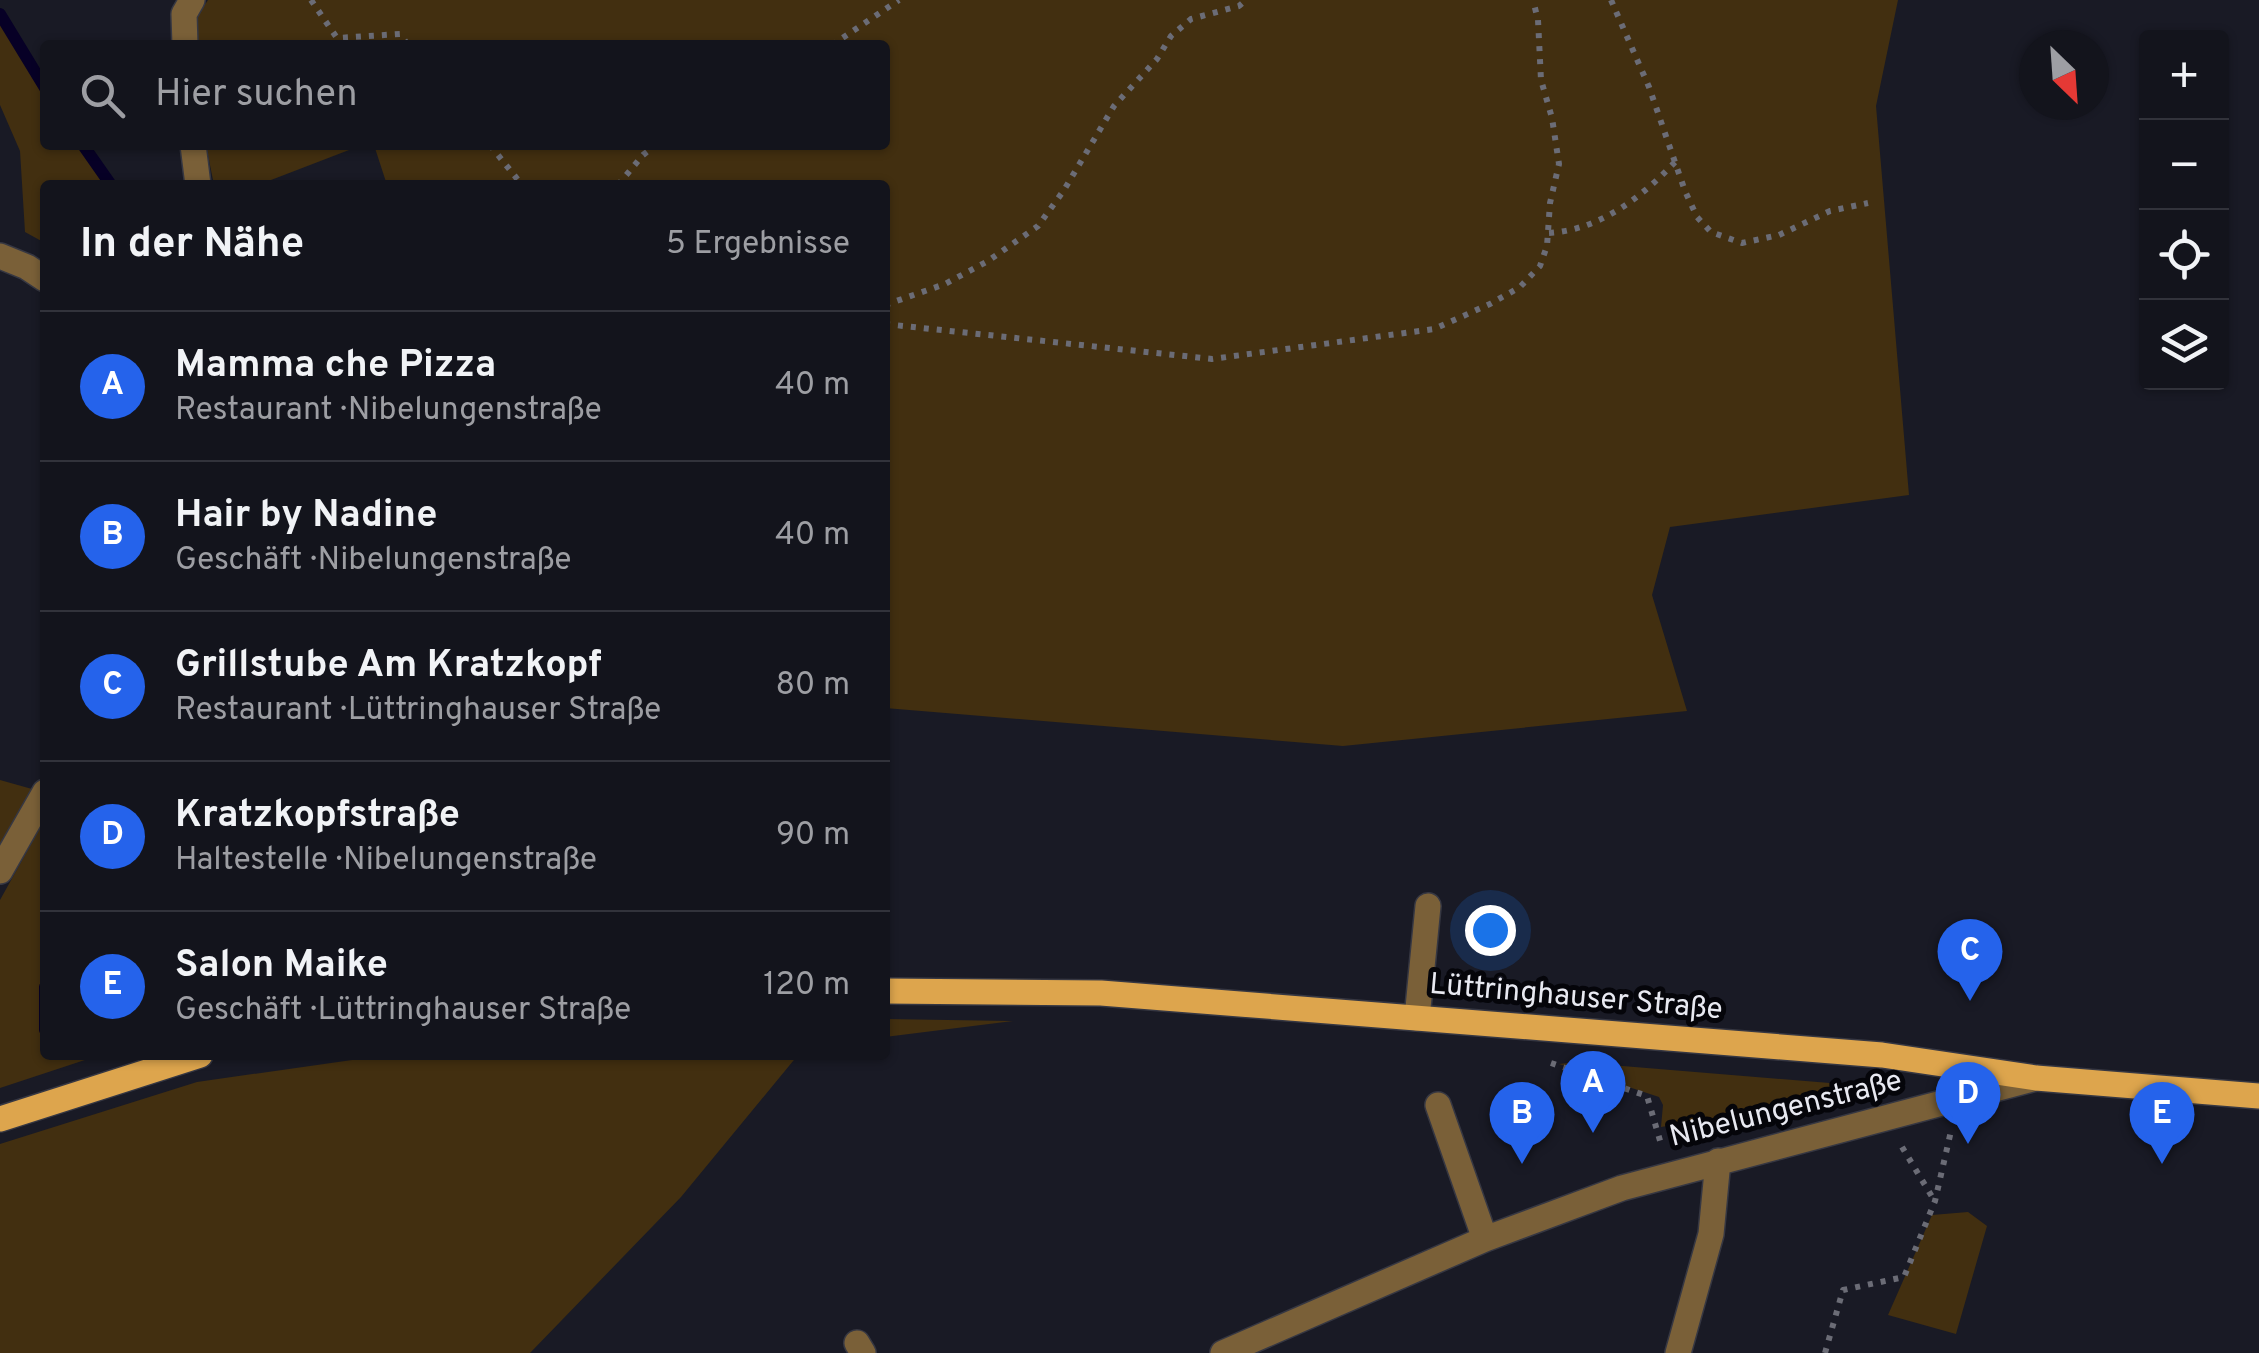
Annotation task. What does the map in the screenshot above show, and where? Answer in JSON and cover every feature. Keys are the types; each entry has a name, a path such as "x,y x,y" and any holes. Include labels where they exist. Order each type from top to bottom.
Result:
{"main road":[{"name":"Lüttringhauser Straße","path":"890,991 1101,992 1882,1055 2036,1078 2259,1096"},
{"path":"0,1119 184,1060"}],"street":[{"path":"185,40 184,14 192,0"},
{"path":"194,150 197,180"},
{"path":"0,256 40,276"},
{"path":"0,871 40,801"},
{"path":"1418,1018 1428,906"},
{"name":"Nibelungenstraße","path":"1223,1353 1485,1239 1670,1173 2036,1078"},
{"path":"1438,1106 1485,1239"},
{"path":"1678,1353 1711,1234 1718,1161"}],"path":[{"path":"312,0 336,38 400,34 404,40"},
{"path":"839,40 899,0"},
{"path":"890,303 945,284 988,261 1038,226 1114,106 1157,59 1171,36 1191,19 1239,6 1246,0"},
{"path":"890,325 1212,360 1434,329 1490,304 1520,287 1540,266 1559,164 1541,80 1538,20 1532,0"},
{"path":"1611,0 1650,87 1698,216 1711,232 1742,244 1778,235 1830,210 1868,203"},
{"path":"494,150 518,180"},
{"path":"622,180 649,150"},
{"path":"1549,233 1572,232 1599,220 1652,186 1676,161"},
{"path":"1504,1024 1554,1065 1648,1096 1670,1173"},
{"path":"1825,1353 1842,1290 1904,1277 1935,1201 1957,1100"},
{"path":"1882,1119 1935,1201"}],"shaded area":[{"path":"208,0 1898,0 1876,106 1909,495 1670,527 1652,595 1687,711 1343,746 890,708 890,180 385,180 376,150 890,150 890,40 196,40 197,17"},
{"path":"0,22 40,83 40,150 83,150 103,180 40,180 40,240 25,232 20,151 0,105"},
{"path":"207,150 349,150 271,180 213,180"},
{"path":"0,780 32,789 0,849"},
{"path":"40,828 40,1060 85,1060 0,1088 0,900"},
{"path":"890,1019 1013,1021 890,1036"},
{"path":"352,1060 794,1060 681,1197 530,1353 0,1353 0,1144 197,1082"},
{"path":"1574,1062 1842,1084 1842,1097 1661,1127 1663,1105 1659,1097 1559,1064"},
{"path":"1968,1212 1987,1226 1956,1334 1888,1315 1932,1215"}],"waterway":[{"path":"0,14 40,80"},
{"path":"86,150 108,180"}],"place":[{"name":"Grillstube Am Kratzkopf","path":"1970,1001"},
{"name":"Mamma che Pizza","path":"1593,1133"},
{"name":"Kratzkopfstraße","path":"1968,1144"},
{"name":"Hair by Nadine","path":"1522,1164"},
{"name":"Salon Maike","path":"2162,1164"}]}
